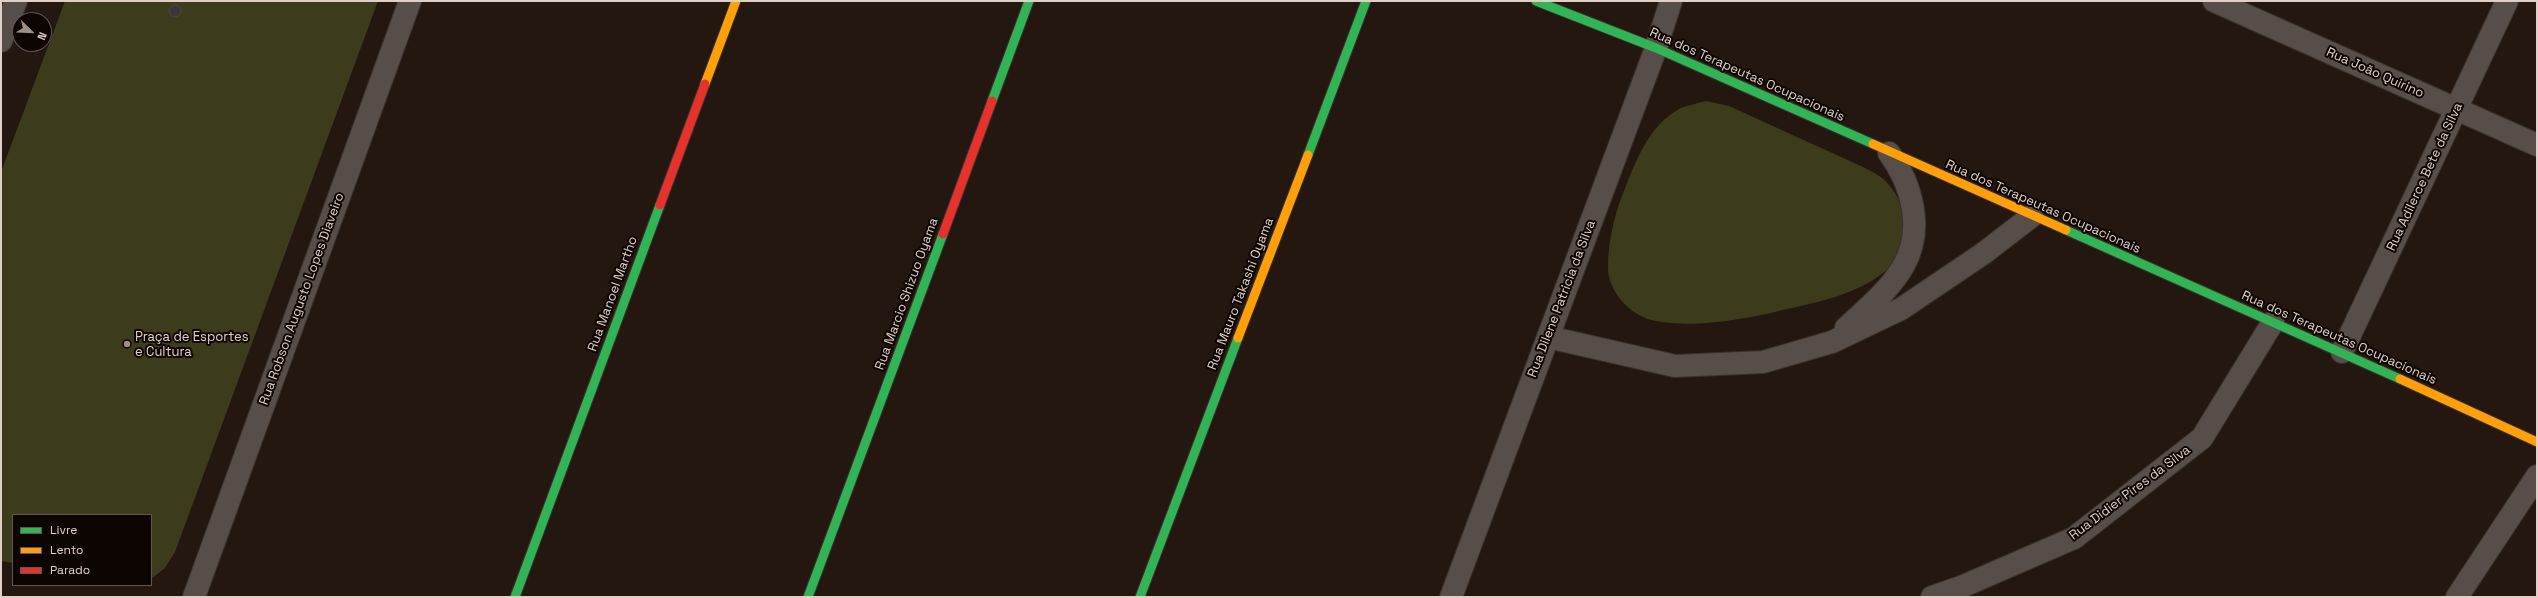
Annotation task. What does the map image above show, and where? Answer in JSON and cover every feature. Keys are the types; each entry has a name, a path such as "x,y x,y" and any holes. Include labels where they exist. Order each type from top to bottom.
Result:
{"street":[{"path":"1,41 16,1"},
{"name":"Rua Robson Augusto Lopes Diaveiro","path":"194,597 410,1"},
{"name":"Rua Manoel Martho","path":"515,597 736,1"},
{"name":"Rua Marcio Shizuo Oyama","path":"808,597 1029,1"},
{"name":"Rua Mauro Takashi Oyama","path":"1140,597 1366,1"},
{"name":"Rua dos Terapeutas Ocupacionais","path":"1536,1 1656,48 1889,153 2342,352 2537,442"},
{"name":"Rua Dilene Patricia da Silva","path":"1451,597 1656,48 1671,1"},
{"name":"Rua João Quirino","path":"2214,1 2537,145"},
{"name":"Rua Adilerce Bete da Silva","path":"2342,352 2507,1"},
{"path":"1832,342 1882,294 1904,265 1913,239 1912,200 1903,171 1889,153"},
{"path":"1548,337 1675,366 1763,362 1832,342 1902,309 1984,253 2032,216"},
{"name":"Rua Didier Pires da Silva","path":"1932,597 1963,592 2074,538 2202,438 2273,322"},
{"path":"2457,597 2537,476"}],"shaded area":[{"name":"Praça de Esportes e Cultura","path":"65,1 378,1 175,552 165,568 152,578 152,514 12,514 12,563 1,561 1,172 46,52 52,52 52,36"},
{"path":"1706,101 1729,106 1863,167 1882,178 1895,193 1904,221 1902,240 1890,267 1878,277 1852,291 1823,301 1718,322 1687,324 1656,321 1647,319 1638,314 1622,301 1612,285 1609,275 1608,257 1614,221 1632,171 1644,146 1660,124 1681,108"}],"building":[{"path":"177,5 180,6 180,16 173,17 170,16 169,9 170,6"}],"traffic: fast":[{"path":"992,101 1029,1"},
{"path":"1308,155 1366,1"},
{"path":"1536,1 1656,48 1873,144"},
{"path":"515,597 660,205"},
{"path":"2066,230 2400,379"},
{"path":"808,597 943,234"},
{"path":"1140,597 1238,338"}],"traffic: slow":[{"path":"705,84 736,1"},
{"path":"1873,144 2066,230"},
{"path":"1238,338 1308,155"},
{"path":"2400,379 2537,442"}],"traffic: jam":[{"path":"660,205 705,84"},
{"path":"943,234 992,101"}],"place":[{"name":"Praça de Esportes e Cultura","path":"127,344"}]}
